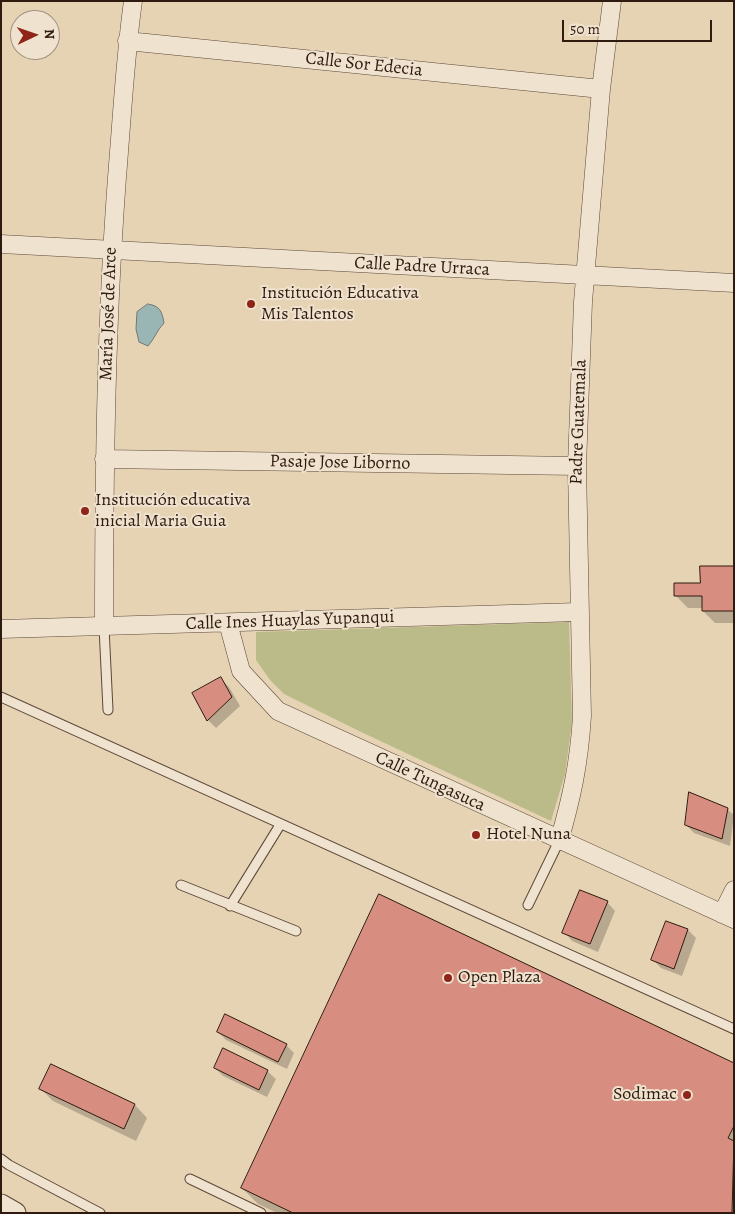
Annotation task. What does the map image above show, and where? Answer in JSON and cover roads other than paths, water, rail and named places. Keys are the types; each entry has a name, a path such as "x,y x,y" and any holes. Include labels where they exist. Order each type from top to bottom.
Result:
{"street":[{"name":"María José de Arce","path":"104,627 104,459 111,250 127,41 133,1"},
{"name":"Padre Guatemala","path":"559,841 574,792 580,757 582,716 577,466 584,276 601,89 612,1"},
{"name":"Calle Sor Edecia","path":"127,41 601,89"},
{"name":"Calle Padre Urraca","path":"1,244 734,283"},
{"name":"Pasaje Jose Liborno","path":"104,459 577,466"},
{"name":"Calle Ines Huaylas Yupanqui","path":"1,630 580,612"},
{"name":"Calle Tungasuca","path":"228,623 241,672 278,711 559,841 728,916"},
{"path":"728,916 734,890"},
{"path":"1,1205 15,1213"}],"lane":[{"path":"104,627 108,710"},
{"path":"1,697 734,1029"},
{"path":"230,906 280,825"},
{"path":"528,905 559,841"},
{"path":"181,885 296,931"},
{"path":"1,1159 100,1213"},
{"path":"190,1179 261,1213"}],"water":[{"path":"148,304 160,310 164,323 148,346 139,342 136,329 137,312"}],"place":[{"name":"Institución Educativa Mis Talentos","path":"251,304"},
{"name":"Institución educativa inicial Maria Guia","path":"85,511"},
{"name":"Hotel Nuna","path":"476,835"},
{"name":"Open Plaza","path":"448,978"},
{"name":"Sodimac","path":"687,1095"}]}
